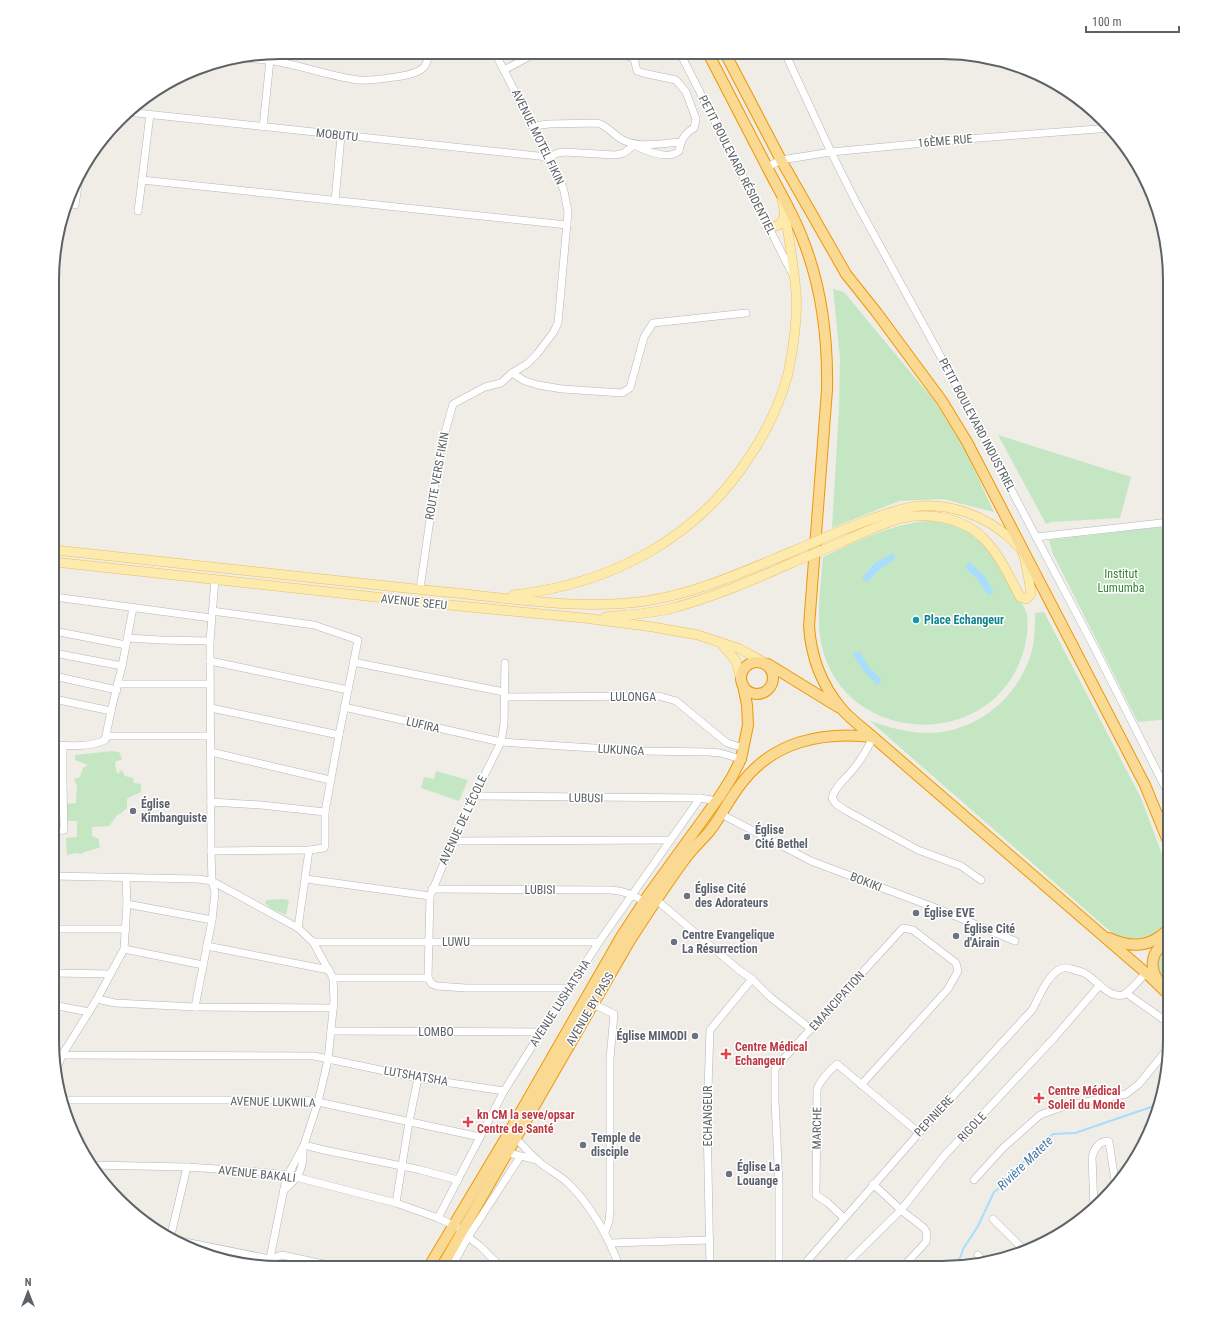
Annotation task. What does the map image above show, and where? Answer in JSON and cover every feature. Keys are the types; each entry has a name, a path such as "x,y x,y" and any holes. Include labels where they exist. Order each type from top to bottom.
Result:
{"highway":[{"path":"711,59 781,194 803,240 819,293 825,325 828,361 828,390 809,620 812,651 820,675 826,688 842,709"},
{"path":"728,59 781,160 846,274 877,313 953,418 1087,672 1163,823"},
{"path":"767,664 774,676 773,681 767,691 756,694 746,690 742,682 742,670 749,663 759,661 767,664 842,709 1163,989"},
{"path":"803,685 812,687 818,685 820,675"},
{"name":"AVENUE BY PASS","path":"512,1136 621,937 650,899 717,801 741,759 748,725 747,705 742,682"},
{"name":"AVENUE BY PASS","path":"432,1261 453,1226 502,1152 593,1004 650,899 709,832 740,785 759,764 772,754 794,744 816,737 854,735 873,737"},
{"path":"1094,928 1115,941 1135,945 1143,944 1157,938 1163,933"},
{"path":"1163,946 1154,954 1152,961 1154,976 1163,987"},
{"name":"AVENUE BY PASS","path":"446,1261 466,1233 502,1152"}],"main road":[{"path":"497,597 534,593 589,579 606,573 652,551 687,527 715,503 746,464 762,438 776,407 788,374 792,345 796,294 790,240 781,194"},
{"path":"767,224 772,227 778,226 781,224 785,214"},
{"path":"497,597 561,604 624,603 646,601 685,592 713,583 840,531 898,510 913,507 932,506 966,512 999,529 1022,550 1031,594 1028,598 1024,599 1020,597 1005,568 985,540 972,530 950,520 930,516 903,518 888,523 730,589 668,609 627,615 584,618"},
{"name":"AVENUE SEFU","path":"59,550 497,597"},
{"name":"AVENUE SEFU","path":"59,562 459,606 584,618 698,635 740,649 767,664"},
{"path":"459,606 461,593"},
{"path":"720,642 736,661 742,682"}],"street":[{"path":"262,59 342,77 360,80 375,80 416,73 423,68 428,59"},
{"name":"AVENUE MOTEL FIKIN","path":"498,59 533,126 564,191 568,212 558,323"},
{"path":"504,70 525,59"},
{"path":"533,126 549,124 598,123 605,126 622,139 650,153 666,154 677,153 680,151 680,142 686,133 694,128 696,119 686,92 676,80 637,71 632,59"},
{"name":"PETIT BOULEVARD RÉSIDENTIEL","path":"683,59 794,277"},
{"name":"PETIT BOULEVARD INDUSTRIEL","path":"788,59 856,202 947,368 1091,641 1163,783"},
{"path":"263,127 270,60"},
{"name":"MOBUTU","path":"135,113 548,157 564,152 615,155 624,153 634,145"},
{"path":"138,211 150,114"},
{"name":"16ÈME RUE","path":"767,167 781,160 831,152 967,139 1103,129"},
{"path":"335,201 341,136"},
{"path":"634,145 680,142"},
{"path":"142,180 567,225"},
{"path":"75,205 77,193"},
{"path":"512,373 526,381 538,385 574,390 622,393 630,388 644,337 653,323 746,313"},
{"name":"ROUTE VERS FIKIN","path":"420,589 440,450 452,404 485,387 501,383 512,373 527,364 538,354 553,333 558,323"},
{"path":"1036,537 1163,523"},
{"path":"195,1007 212,920 215,893 212,881 210,641 215,579"},
{"path":"59,598 133,608 314,626 358,640 330,780 325,812 325,846 322,849 309,850 212,851"},
{"path":"59,746 100,743 105,740 122,666 133,608"},
{"path":"59,632 127,642 210,641"},
{"path":"59,654 122,666"},
{"path":"210,661 348,690"},
{"name":"LULONGA","path":"353,662 505,694 659,696 676,701 727,743 744,748"},
{"name":"AVENUE DE L'ÉCOLE","path":"428,978 431,893 452,841 501,742 504,724 505,663"},
{"path":"59,677 117,687 210,684"},
{"path":"59,700 111,712"},
{"name":"LUFIRA","path":"344,707 501,742"},
{"path":"211,708 339,735"},
{"path":"107,736 211,736"},
{"path":"873,737 863,756 851,772 834,790 832,798 836,804 902,842 961,866 981,880"},
{"name":"LUKUNGA","path":"501,742 640,751 709,752 720,753 741,759"},
{"path":"59,830 64,830 62,786 64,746"},
{"path":"211,752 330,780"},
{"name":"LUBUSI","path":"473,796 700,798 717,801"},
{"name":"AVENUE LUSHATSHA","path":"438,1218 504,1091 599,942 700,798"},
{"path":"211,802 260,805 325,812"},
{"name":"BOKIKI","path":"721,814 811,861 941,910 1015,941"},
{"path":"452,841 671,840"},
{"path":"298,928 309,850"},
{"path":"59,876 198,879 212,881 298,928 313,942 330,970 333,978 333,1008 328,1060 318,1102 304,1147 302,1166 297,1178 284,1190"},
{"path":"60,1061 62,1055 97,999 124,949 127,904 126,877"},
{"name":"LUBISI","path":"306,879 431,893 611,890 624,891 650,899"},
{"path":"650,899 752,979 770,997 811,1029"},
{"path":"127,904 212,920"},
{"name":"EMANCIPATION","path":"779,1261 775,1069 904,928 913,930 956,963 958,971 948,990 861,1085"},
{"path":"59,929 126,929"},
{"name":"LUWU","path":"313,942 599,942"},
{"path":"207,946 330,970"},
{"path":"124,949 203,965"},
{"name":"PEPINIERE","path":"807,1261 873,1184 1032,1010 1049,979 1061,968 1067,968 1086,974 1100,985"},
{"path":"59,973 110,974"},
{"path":"1100,985 1117,996 1126,993 1146,973"},
{"path":"333,978 428,978 432,984 437,986 466,988 571,988"},
{"name":"ECHANGEUR","path":"710,1261 707,1119 710,1030 752,979"},
{"name":"RIGOLE","path":"849,1261 901,1210 944,1156 1054,1038 1100,985"},
{"path":"1126,993 1163,1019"},
{"path":"97,999 115,1003 195,1007 333,1008"},
{"path":"593,1004 614,1014 610,1060 610,1211 609,1221 605,1232"},
{"path":"59,1007 89,1012"},
{"name":"LOMBO","path":"331,1031 541,1032"},
{"name":"LUTSHATSHA","path":"59,1054 314,1056 418,1078 504,1091"},
{"path":"974,1180 1003,1148 1040,1114 1064,1106 1126,1094 1139,1084 1163,1055"},
{"name":"MARCHE","path":"844,1218 828,1203 816,1195 817,1090 829,1071 837,1064 919,1133"},
{"path":"396,1203 409,1122 418,1078"},
{"name":"AVENUE LUKWILA","path":"68,1100 302,1100 318,1102 480,1137"},
{"path":"512,1136 527,1148 537,1160 569,1184 586,1203 605,1232 617,1261"},
{"path":"1094,1200 1092,1157 1094,1151 1102,1142 1107,1140 1109,1142 1116,1176"},
{"path":"304,1147 402,1166 458,1180"},
{"path":"270,1259 288,1175 296,1158 304,1147"},
{"path":"502,1152 537,1160"},
{"path":"454,1261 466,1233 520,1157"},
{"name":"AVENUE BAKALI","path":"98,1165 186,1167 288,1175 396,1203 438,1218 466,1233 495,1261"},
{"path":"171,1232 186,1167"},
{"path":"873,1184 901,1210 924,1228 927,1236 926,1242 908,1261"},
{"path":"993,1219 1021,1246"},
{"path":"610,1243 710,1240"},
{"path":"195,1244 270,1259 282,1255 310,1261"}],"green space":[{"path":"833,289 844,292 935,402 965,450 994,512 943,499 899,501 832,528 839,409 840,358"},
{"path":"998,435 1131,477 1120,518 1051,522 1046,524"},
{"name":"Place Echangeur","path":"927,521 939,522 960,528 968,532 982,543 999,565 1019,598 1024,607 1028,620 1026,641 1022,656 1004,688 979,710 948,722 916,724 884,717 856,701 834,676 821,642 819,600 823,557 887,530"},
{"name":"Institut Lumumba","path":"1161,527 1163,530 1163,720 1138,722 1053,554 1049,540"},
{"name":"Place Echangeur","path":"1044,612 1141,798 1163,857 1163,926 1152,935 1136,939 1120,937 1111,932 870,721 905,731 927,733 962,727 979,719 1006,697 1017,683 1026,667 1032,650 1035,613"},
{"path":"112,751 119,752 122,758 121,760 116,761 115,765 117,774 122,770 125,776 133,778 134,783 141,784 141,792 127,799 127,808 119,815 118,814 109,826 92,827 92,836 99,839 99,846 101,847 81,854 75,853 67,855 66,838 77,837 77,821 66,821 66,804 76,803 77,784 74,779 80,777 83,768 88,765 75,760 75,755"},
{"path":"436,771 468,780 459,801 421,788 424,777 434,779"},
{"path":"267,900 289,900 286,915 272,909 265,903"},
{"path":"1163,952 1163,978 1158,971 1157,966 1160,956"}],"water":[{"path":"893,553 895,559 880,569 867,582 862,578 875,563"},
{"path":"969,562 984,575 994,593 988,595 978,580 965,567"},
{"path":"859,651 869,667 882,680 878,685 870,678 858,663 853,654"}],"waterway":[{"name":"Rivière Matete","path":"958,1261 963,1249 978,1226 994,1192 1013,1178 1014,1171 1053,1134 1075,1133 1152,1107"}],"place":[{"name":"Place Echangeur","path":"916,620"},
{"name":"Église Kimbanguiste","path":"133,811"},
{"name":"Église Cité Bethel","path":"747,837"},
{"name":"Église Cité des Adorateurs","path":"687,896"},
{"name":"Église EVE","path":"916,913"},
{"name":"Église Cité d'Airain","path":"956,936"},
{"name":"Centre Evangelique La Résurrection","path":"674,942"},
{"name":"Église MIMODI","path":"695,1036"},
{"name":"Centre Médical Echangeur","path":"726,1054"},
{"name":"Centre Médical Soleil du Monde","path":"1039,1098"},
{"name":"kn CM la seve/opsar Centre de Santé","path":"468,1122"},
{"name":"Temple de disciple","path":"583,1145"},
{"name":"Église La Louange","path":"729,1174"}]}
